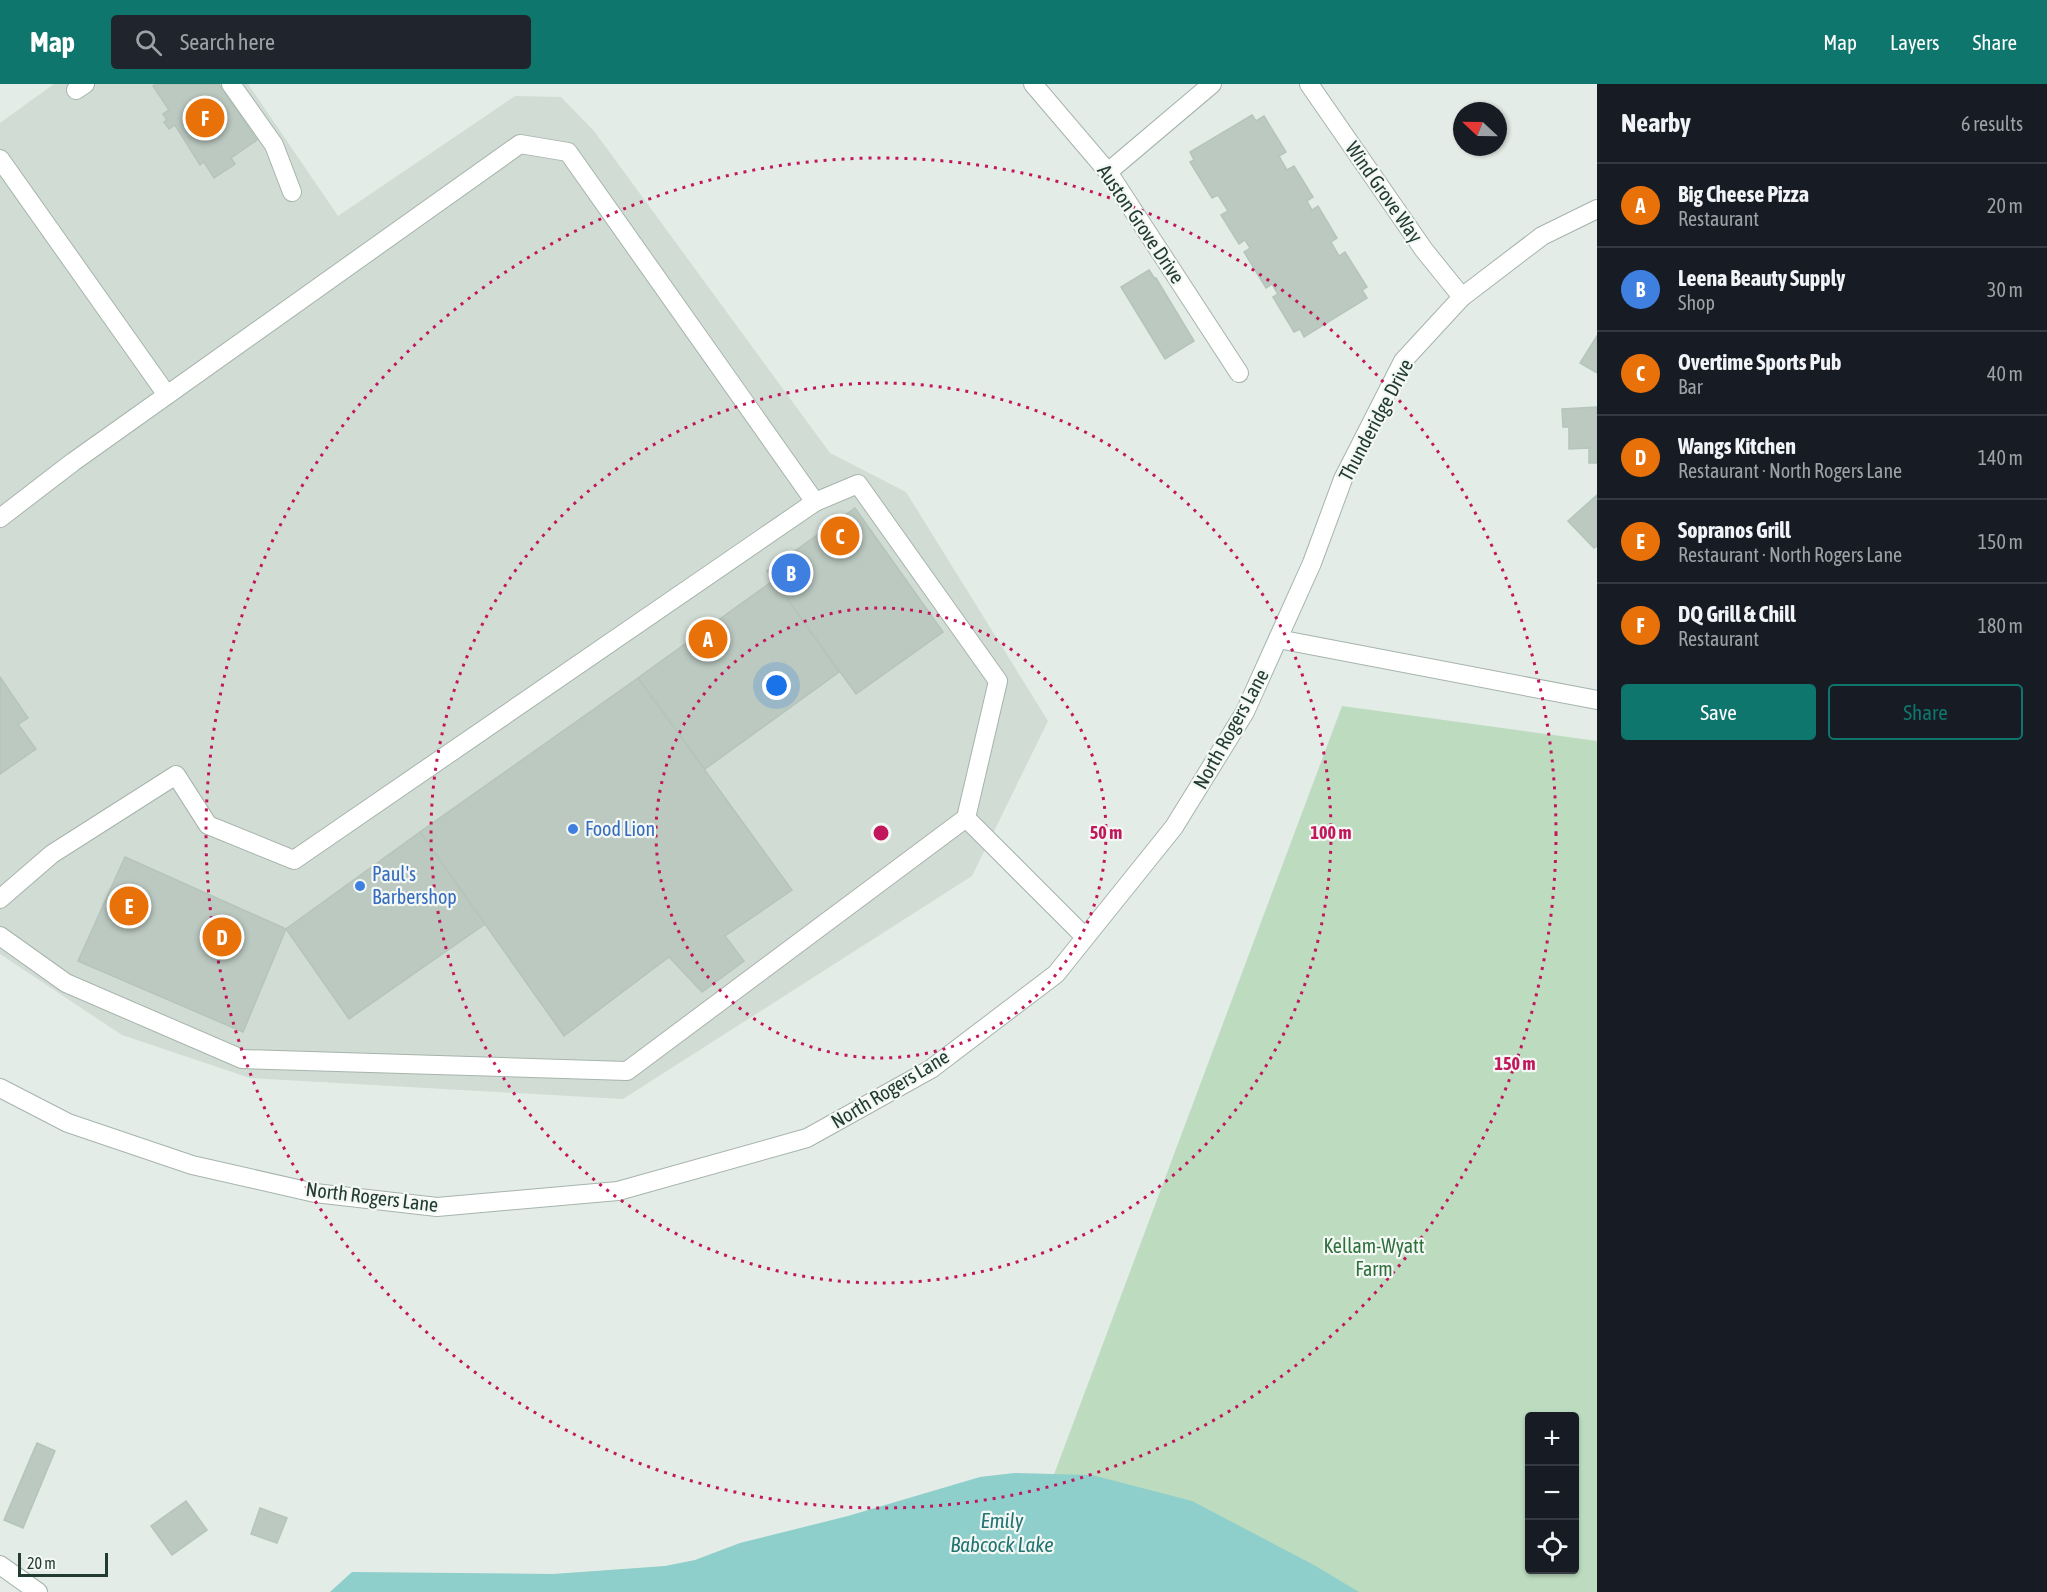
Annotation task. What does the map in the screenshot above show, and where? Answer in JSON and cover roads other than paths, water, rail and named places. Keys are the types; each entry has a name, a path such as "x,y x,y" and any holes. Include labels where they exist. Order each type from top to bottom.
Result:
{"street":[{"path":"231,84 274,146 292,192"},
{"name":"Auston Grove Drive","path":"1033,84 1108,171 1239,373"},
{"path":"1108,171 1212,84"},
{"name":"Wind Grove Way","path":"1309,84 1424,250 1462,297"},
{"path":"0,518 73,462 520,144 568,152 815,502"},
{"path":"0,159 167,395"},
{"name":"Thunderidge Drive","path":"1278,639 1312,563 1343,478 1404,361 1462,297 1542,236 1597,209"},
{"path":"0,899 52,854 176,774 208,825 294,860 815,502 858,483 998,681 966,818 627,1071 242,1059 66,983 0,936"},
{"path":"1278,639 1597,700"},
{"name":"North Rogers Lane","path":"0,1088 68,1123 192,1165 315,1193 437,1207 618,1191 807,1138 931,1069 1056,974 1174,827 1245,712 1278,639"},
{"path":"966,818 1085,937"},
{"path":"0,1565 38,1592"}],"water":[{"name":"Emily Babcock Lake","path":"1014,1473 1092,1475 1192,1501 1314,1565 1359,1592 330,1592 352,1572 553,1574 665,1566 695,1560 740,1543 848,1516 980,1477"}],"place":[{"name":"DQ Grill & Chill","path":"205,118"},
{"name":"Overtime Sports Pub","path":"840,536"},
{"name":"Leena Beauty Supply","path":"791,573"},
{"name":"Big Cheese Pizza","path":"708,639"},
{"name":"Food Lion","path":"573,829"},
{"name":"Paul's Barbershop","path":"360,886"},
{"name":"Sopranos Grill","path":"129,906"},
{"name":"Wangs Kitchen","path":"222,937"}],"park label":[{"name":"Kellam-Wyatt Farm","path":"1374,1258"}]}
